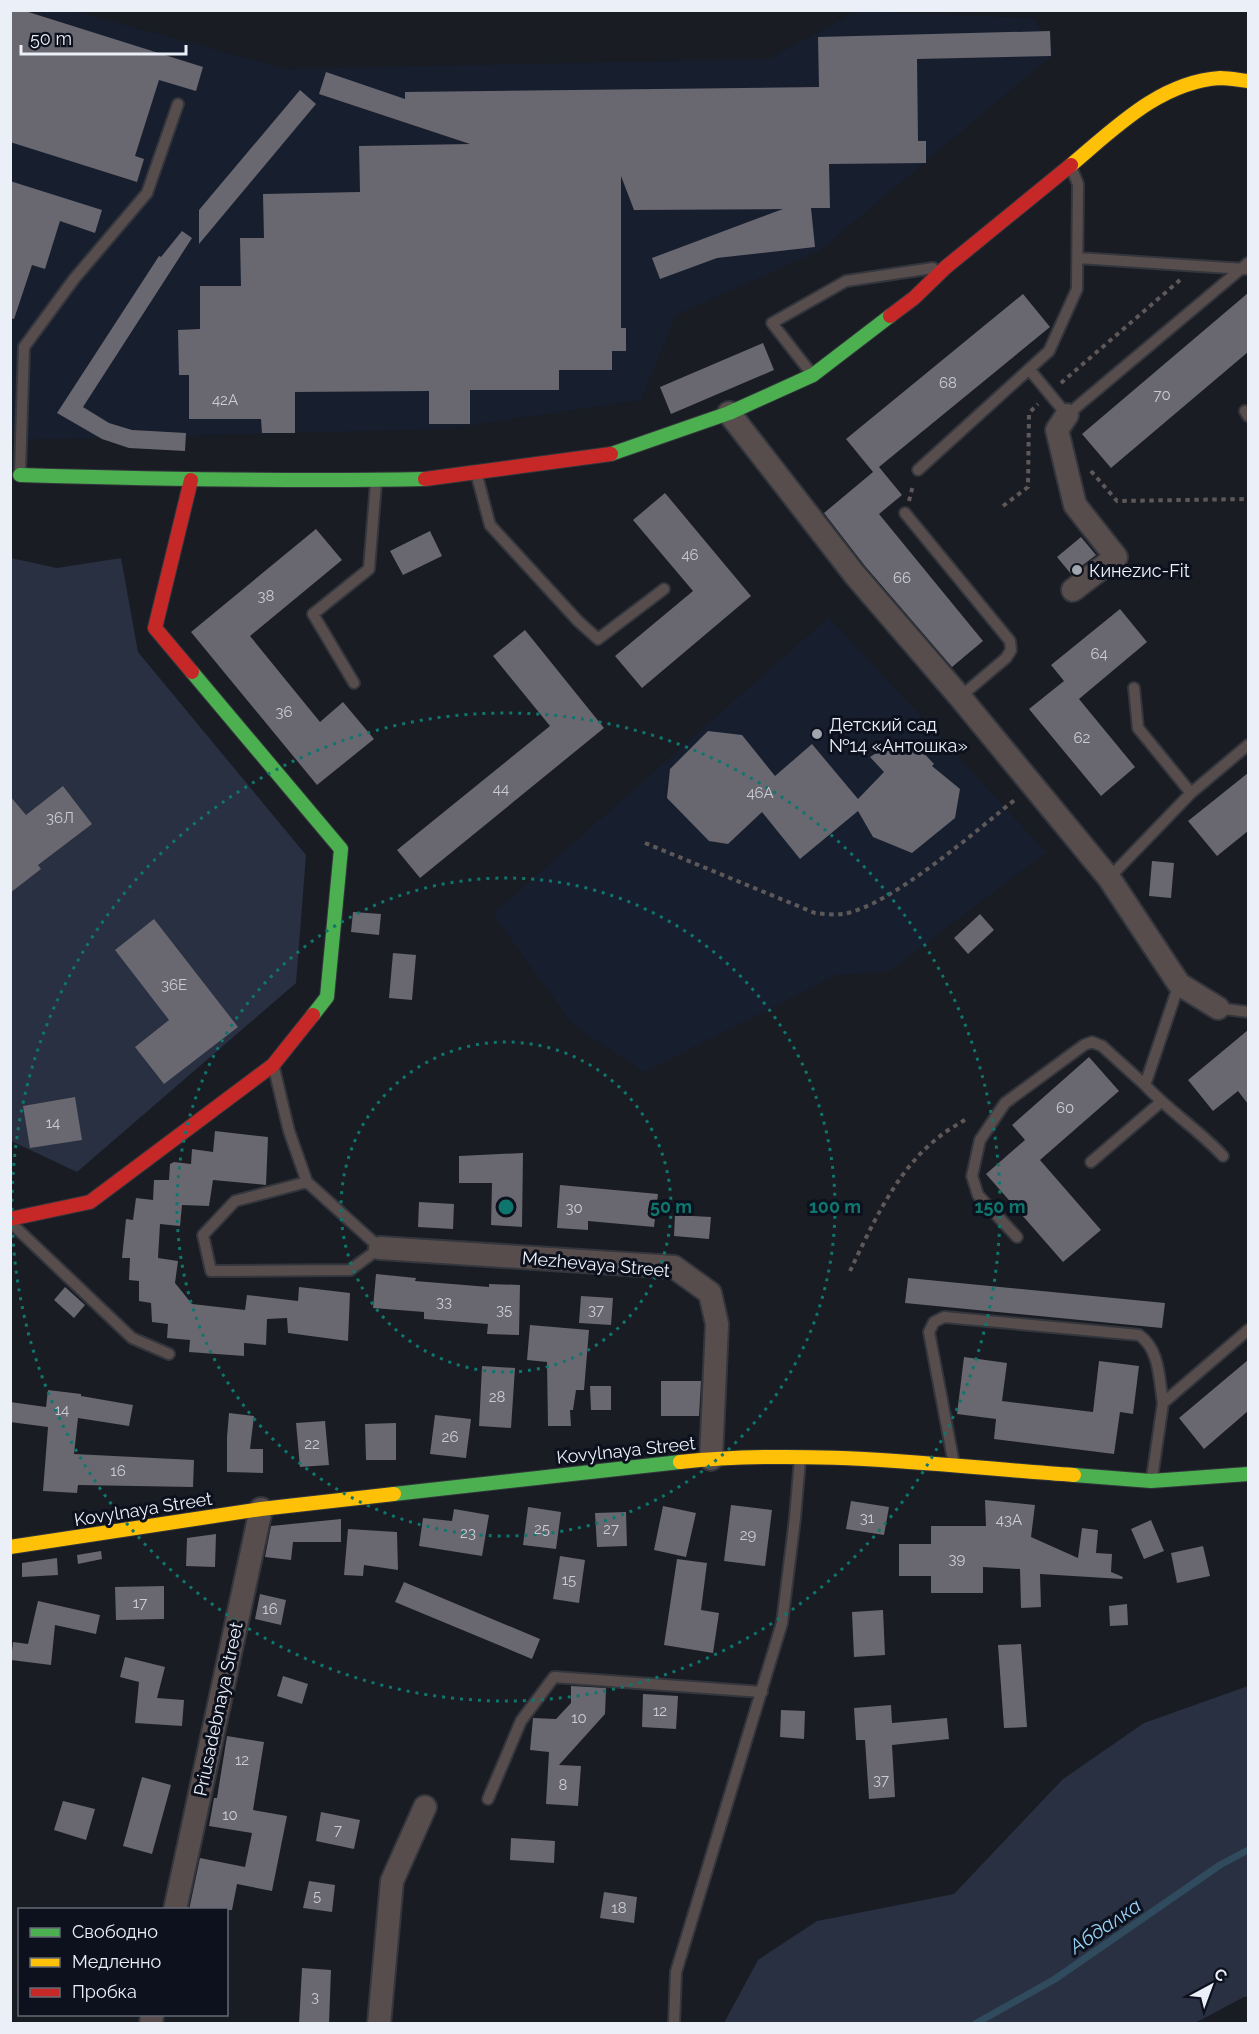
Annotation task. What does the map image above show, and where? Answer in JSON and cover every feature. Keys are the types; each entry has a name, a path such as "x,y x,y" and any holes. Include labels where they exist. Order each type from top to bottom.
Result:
{"street":[{"path":"20,475 191,480 376,480 427,478 605,456 729,413 813,375 914,298 946,267 1144,105 1181,86 1221,78 1248,81"},
{"path":"729,413 855,575 960,697 1109,878 1179,984 1218,1008"},
{"path":"1062,423 1075,505 1116,557 1073,590"},
{"path":"10,1219 90,1202 273,1065 327,998 341,849 155,628 191,480"},
{"name":"Mezhevaya Street","path":"380,1248 674,1267 710,1293 717,1324 711,1459"},
{"name":"Kovylnaya Street","path":"10,1547 261,1509 711,1459 819,1457 1151,1481 1248,1474"},
{"name":"Priusadebnaya Street","path":"175,1908 261,1509"},
{"path":"379,2024 392,1881 424,1807"}],"lane":[{"path":"20,475 24,347 74,279 147,193 178,104"},
{"path":"918,470 1049,351 1077,289 1078,184 1070,166"},
{"path":"1078,258 1246,267"},
{"path":"813,375 772,323 846,281 946,267"},
{"path":"1029,369 1062,423 1246,267"},
{"path":"477,472 490,525 578,621 598,639 664,589"},
{"path":"354,684 313,615 369,569 376,480"},
{"path":"905,513 1010,641 1011,650 1006,658 960,697"},
{"path":"1134,688 1138,728 1191,792"},
{"path":"1109,878 1191,792 1248,745"},
{"path":"1145,1085 1179,984"},
{"path":"1218,1008 1248,1012"},
{"path":"1017,1238 978,1195 972,1176 980,1140 1005,1103 1084,1045 1092,1042 1102,1046 1161,1102 1205,1137 1222,1156"},
{"path":"273,1065 289,1131 307,1182 380,1248 351,1270 211,1270 203,1235 235,1200 307,1182"},
{"path":"1091,1162 1161,1102"},
{"path":"10,1223 132,1338 170,1354"},
{"path":"955,1467 929,1332 934,1322 944,1317 1139,1335 1149,1342 1155,1353 1163,1403 1151,1481"},
{"path":"1163,1403 1248,1330"},
{"path":"674,2024 676,1972 782,1623 800,1459"},
{"path":"488,1800 521,1720 554,1677 762,1692"}],"path":[{"path":"1036,406 1062,423"},
{"path":"1087,466 1117,501 1248,499"},
{"path":"905,513 918,470"},
{"path":"645,843 815,914 843,914 875,902 914,877 1033,785"},
{"path":"850,1271 886,1200 913,1163 937,1138 966,1119"}],"shaded area":[{"path":"10,11 74,11 286,69 769,59 857,11 1033,18 1055,53 819,251 676,315 641,400 443,429 11,440"},
{"path":"11,558 57,568 121,558 138,652 306,855 296,983 77,1172 11,1141"},
{"name":"Детский сад №14 «Антошка»","path":"829,617 1046,852 890,971 836,975 644,1072 573,1025 493,914"},
{"path":"1248,1686 1248,1997 1195,2023 724,2023 758,1960 817,1921 954,1894 1063,1779 1144,1723"}],"building":[{"path":"10,10 22,10 203,67 196,91 159,80 135,156 144,159 137,182 10,142"},
{"path":"1050,31 1051,56 917,59 918,141 926,141 926,163 829,164 830,208 811,208 815,247 717,258 660,279 652,258 783,209 634,210 621,176 621,328 626,328 626,351 612,351 612,370 559,370 559,390 470,390 470,424 429,424 429,391 295,392 295,433 262,433 261,419 189,419 189,375 179,375 178,330 200,329 200,286 241,286 240,238 264,238 263,194 360,192 359,146 470,144 319,94 326,72 405,99 405,92 819,87 818,37"},
{"path":"300,90 316,104 199,244 199,210"},
{"path":"10,181 102,210 95,233 60,221 45,269 32,265 14,319 10,318"},
{"path":"182,231 192,238 83,407 109,423 132,430 186,433 185,451 129,448 102,439 57,413 159,256 161,257"},
{"path":"1248,293 1248,352 1111,468 1082,434"},
{"path":"1023,294 1050,327 879,467 902,495 879,514 983,641 952,667 865,566 824,513 873,472 846,439"},
{"path":"763,343 774,370 671,414 660,387"},
{"path":"665,493 751,596 642,688 615,656 693,591 633,520"},
{"path":"316,529 342,560 250,636 320,722 343,702 374,739 317,785 191,632"},
{"path":"430,531 442,556 403,575 390,551"},
{"path":"1081,537 1096,555 1071,574 1057,557"},
{"path":"1120,609 1147,642 1079,699 1135,767 1101,796 1029,709 1064,681 1051,665"},
{"path":"525,630 604,728 420,878 397,850 550,726 493,656"},
{"path":"708,731 742,735 775,776 812,744 858,799 884,772 870,757 889,745 918,747 934,764 932,766 960,789 955,818 912,853 873,837 858,811 800,859 762,812 728,844 709,841 667,798 670,769"},
{"path":"1248,773 1248,831 1217,856 1188,821"},
{"path":"63,786 92,824 38,865 41,869 10,893 10,796 26,815"},
{"path":"1152,861 1174,863 1171,898 1149,896"},
{"path":"353,912 381,914 379,935 351,932"},
{"path":"980,914 994,930 968,954 954,938"},
{"path":"154,919 238,1027 164,1084 135,1047 169,1020 115,950"},
{"path":"393,953 416,955 412,1000 389,998"},
{"path":"1248,1030 1248,1104 1238,1091 1213,1111 1188,1080"},
{"path":"1089,1057 1119,1091 1040,1160 1101,1230 1063,1262 986,1174 1025,1140 1012,1125"},
{"path":"75,1097 82,1140 30,1148 23,1106"},
{"path":"215,1131 268,1137 266,1185 213,1180 209,1206 182,1205 180,1226 160,1224 158,1258 178,1261 175,1283 192,1304 245,1310 247,1295 298,1301 299,1287 350,1293 348,1341 288,1333 287,1318 267,1319 266,1345 244,1343 244,1356 189,1352 190,1340 167,1338 168,1324 152,1322 151,1303 139,1301 139,1281 129,1280 130,1258 122,1258 126,1219 133,1220 136,1198 153,1200 154,1180 169,1180 170,1164 174,1162 191,1164 192,1149 213,1152"},
{"path":"523,1153 522,1227 491,1225 492,1183 459,1183 459,1156"},
{"path":"560,1185 658,1194 654,1227 588,1221 588,1230 557,1228"},
{"path":"419,1202 454,1204 453,1229 418,1227"},
{"path":"675,1215 711,1217 709,1239 674,1236"},
{"path":"376,1274 416,1278 415,1281 489,1287 489,1284 520,1285 519,1335 487,1334 488,1324 424,1319 424,1312 373,1308"},
{"path":"908,1278 1165,1303 1162,1328 905,1303"},
{"path":"65,1287 85,1305 74,1318 54,1300"},
{"path":"581,1296 613,1298 611,1325 579,1323"},
{"path":"530,1325 589,1330 584,1390 576,1390 573,1410 570,1410 571,1426 548,1426 547,1362 527,1360"},
{"path":"964,1357 1007,1363 1002,1401 1093,1412 1099,1361 1139,1366 1133,1414 1120,1412 1114,1454 994,1439 996,1419 957,1414"},
{"path":"1248,1360 1248,1411 1204,1449 1179,1418"},
{"path":"482,1366 515,1368 511,1428 479,1426"},
{"path":"661,1381 701,1381 699,1416 661,1416"},
{"path":"590,1386 611,1386 611,1410 591,1410"},
{"path":"48,1390 133,1405 129,1426 78,1418 74,1454 194,1460 193,1487 78,1485 77,1493 43,1491 48,1427 10,1422 10,1402 46,1407"},
{"path":"229,1413 254,1416 250,1449 263,1449 263,1473 227,1472"},
{"path":"435,1415 471,1419 466,1458 430,1454"},
{"path":"325,1421 329,1465 300,1467 296,1423"},
{"path":"396,1423 396,1460 366,1460 365,1424"},
{"path":"985,1500 1035,1505 1031,1537 1078,1558 1082,1528 1098,1530 1096,1553 1112,1554 1111,1572 1123,1577 1122,1579 1040,1574 1041,1607 1021,1608 1020,1569 983,1567 983,1593 931,1593 931,1576 899,1576 899,1544 931,1544 931,1526 986,1526"},
{"path":"851,1501 889,1507 884,1535 846,1529"},
{"path":"731,1505 772,1510 765,1566 724,1561"},
{"path":"663,1506 696,1513 686,1557 654,1550"},
{"path":"528,1507 561,1512 556,1549 523,1545"},
{"path":"454,1509 489,1515 482,1556 419,1546 423,1518 452,1521"},
{"path":"626,1512 627,1546 597,1547 595,1513"},
{"path":"341,1519 341,1542 293,1542 291,1560 265,1557 271,1526"},
{"path":"1151,1520 1164,1551 1144,1559 1131,1529"},
{"path":"348,1529 397,1532 398,1570 364,1565 363,1576 344,1575"},
{"path":"216,1534 215,1567 186,1566 187,1538"},
{"path":"1203,1546 1210,1576 1177,1583 1171,1553"},
{"path":"101,1551 102,1559 78,1564 77,1555"},
{"path":"560,1556 585,1560 579,1603 553,1599"},
{"path":"57,1558 58,1575 22,1577 22,1563"},
{"path":"677,1559 707,1563 701,1610 719,1613 713,1653 664,1645"},
{"path":"404,1582 540,1639 532,1659 395,1602"},
{"path":"164,1586 164,1619 116,1620 115,1587"},
{"path":"260,1594 286,1600 281,1625 255,1619"},
{"path":"38,1601 100,1615 96,1634 55,1625 51,1665 11,1660 13,1642 28,1644"},
{"path":"1127,1604 1128,1625 1110,1626 1109,1606"},
{"path":"883,1610 885,1655 854,1657 852,1612"},
{"path":"1021,1644 1027,1727 1004,1728 998,1645"},
{"path":"125,1657 165,1667 157,1698 184,1700 182,1726 135,1723 139,1682 120,1677"},
{"path":"283,1676 308,1684 302,1704 277,1696"},
{"path":"571,1686 606,1688 605,1714 559,1765 581,1766 578,1806 546,1804 549,1752 530,1750 533,1718 556,1719 571,1703"},
{"path":"643,1694 678,1696 676,1729 642,1727"},
{"path":"891,1705 892,1723 947,1718 949,1739 892,1745 895,1797 869,1799 865,1740 856,1740 854,1708"},
{"path":"781,1710 805,1711 804,1739 780,1737"},
{"path":"227,1736 264,1742 253,1810 287,1816 272,1891 237,1884 232,1910 228,1908 189,1908 200,1858 245,1867 252,1833 209,1826 214,1798 217,1798"},
{"path":"142,1777 171,1785 152,1854 123,1846"},
{"path":"63,1801 95,1809 86,1840 54,1830"},
{"path":"321,1812 360,1820 354,1849 316,1841"},
{"path":"511,1838 555,1841 554,1863 510,1860"},
{"path":"309,1881 335,1885 332,1912 303,1908"},
{"path":"604,1892 637,1897 634,1923 600,1918"},
{"path":"302,1968 331,1970 329,2024 299,2024"}],"waterway":[{"name":"Абдалка","path":"975,2024 1055,1979 1220,1865 1248,1850"}],"traffic: fast":[{"path":"611,454 729,413 813,375 890,316"},
{"path":"20,475 222,480 425,479"},
{"path":"192,672 341,849 327,997 313,1015"},
{"path":"394,1494 680,1462"},
{"path":"1074,1475 1151,1481 1248,1474"}],"traffic: slow":[{"path":"1071,165 1140,109 1178,88 1198,81 1220,78 1248,81"},
{"path":"680,1462 729,1458 828,1458 927,1463 1074,1475"},
{"path":"10,1547 261,1509 394,1494"}],"traffic: jam":[{"path":"890,316 1071,165"},
{"path":"425,479 611,454"},
{"path":"191,480 155,628 192,672"},
{"path":"10,1219 90,1202 273,1065 313,1015"}],"place":[{"name":"Кинеzис-Fit","path":"1077,570"},
{"name":"Детский сад №14 «Антошка»","path":"817,734"}]}
